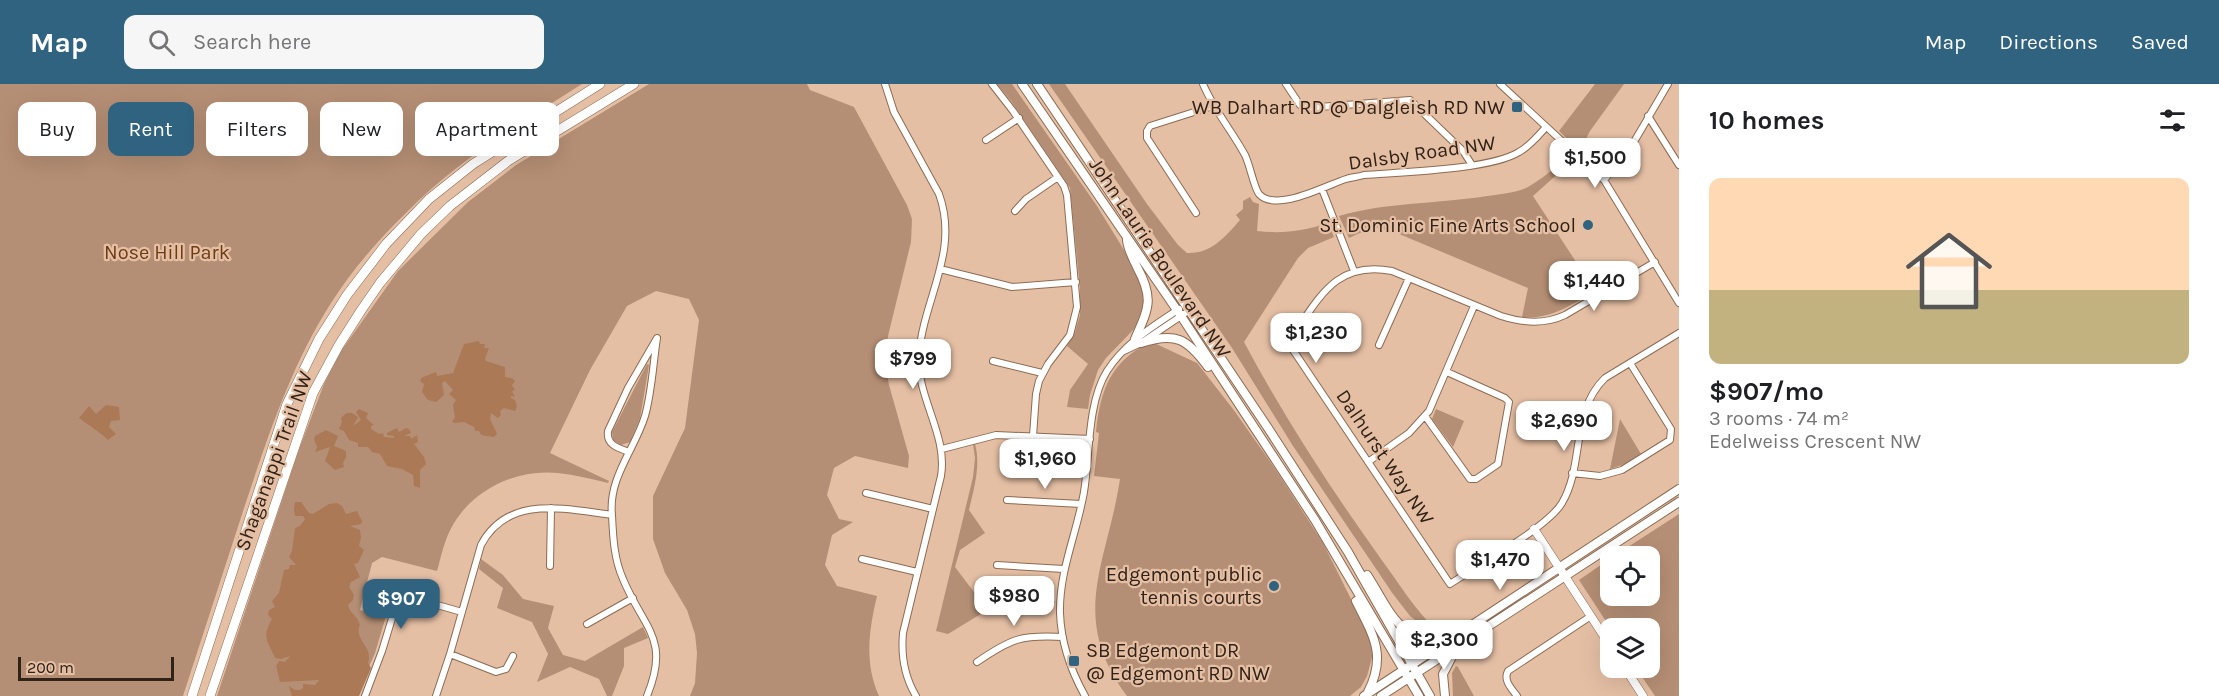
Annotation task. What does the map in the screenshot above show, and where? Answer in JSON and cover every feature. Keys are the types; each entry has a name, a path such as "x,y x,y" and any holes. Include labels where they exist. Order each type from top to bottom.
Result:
{"main road":[{"name":"Shaganappi Trail NW","path":"192,696 287,405 319,339 347,295 386,244 429,199 473,164 600,84"},
{"name":"Shaganappi Trail NW","path":"210,696 314,393 339,345 380,283 450,206 508,161 634,84"},
{"name":"John Laurie Boulevard NW","path":"1022,84 1179,313 1315,520 1419,696"},
{"name":"John Laurie Boulevard NW","path":"1037,84 1189,307 1348,552 1430,696"},
{"path":"1126,237 1128,248 1144,278 1149,299 1138,341 1165,337 1186,342 1200,356 1213,375 1224,384"},
{"path":"1366,695 1405,674 1417,673 1679,489"},
{"path":"1381,696 1405,674 1412,664 1679,502"},
{"path":"1315,520 1317,529 1365,619 1377,650 1377,670 1366,695"},
{"path":"1348,552 1363,568 1392,615 1406,630 1426,640 1455,637"},
{"path":"1445,696 1443,674 1458,646"}],"street":[{"path":"885,84 894,112 939,194 946,230 940,269 919,362 942,449 942,471 906,619 902,645 906,672 916,696"},
{"path":"992,84 1058,177 1067,195 1077,308 1073,327 1067,340 1042,373 1036,394 1033,436"},
{"path":"1196,213 1148,138 1146,131 1150,126 1213,106 1203,84"},
{"path":"1286,84 1300,105 1306,108 1410,100 1463,151 1472,165"},
{"path":"1500,84 1604,180 1679,303"},
{"path":"1604,180 1628,152 1668,84"},
{"name":"Dalsby Road NW","path":"1213,106 1245,155 1256,189 1260,195 1271,199 1309,195 1348,178 1472,165 1496,160 1519,152 1546,127"},
{"path":"1648,116 1679,165"},
{"path":"986,140 1018,118"},
{"path":"1015,211 1032,194 1058,177"},
{"path":"1322,189 1354,271"},
{"name":"Dalhurst Way NW","path":"1655,262 1570,312 1550,321 1535,322 1513,320 1385,270 1354,271 1322,292 1289,344 1450,584 1551,517 1561,505 1572,473 1588,401 1605,378 1679,333"},
{"path":"940,269 1012,287 1076,282"},
{"path":"1379,345 1409,278"},
{"path":"1368,462 1409,433 1425,416 1436,399 1474,306"},
{"path":"1074,696 1084,695 1069,662 1063,637 1060,602 1064,569 1082,504 1095,402 1106,373 1123,352 1189,307"},
{"path":"629,452 611,444 607,438 608,431 628,388 657,338 647,406 640,430 612,493 617,560 623,580 652,632 657,649 656,672 647,696"},
{"path":"993,361 1042,373"},
{"path":"1572,473 1600,476 1622,470 1670,440 1671,429 1630,363"},
{"path":"1425,416 1470,479 1478,478 1498,464 1509,402 1505,398 1447,372"},
{"path":"942,449 996,435 1090,439"},
{"path":"866,493 933,509"},
{"path":"1007,500 1082,504"},
{"path":"436,696 478,551 484,539 502,521 530,508 612,515"},
{"path":"550,566 551,508"},
{"path":"1534,529 1600,630"},
{"path":"862,559 917,572"},
{"path":"998,566 1064,569"},
{"path":"364,696 382,651 397,602 408,597 462,612"},
{"path":"587,624 633,598"},
{"path":"1517,696 1506,681 1505,676 1508,671 1591,616"},
{"path":"977,662 1008,641 1029,636 1063,637"},
{"path":"450,654 496,672 506,669 513,656"},
{"path":"1631,678 1643,696"}],"green space":[{"name":"Nose Hill Park","path":"0,84 582,84 554,102 415,102 415,156 473,156 427,193 376,244 331,303 304,350 273,425 246,502 183,696 0,696"},
{"path":"649,84 807,84 810,90 854,107 907,205 912,219 911,242 888,336 885,361 889,385 909,456 908,468 855,456 834,468 827,495 839,519 853,522 832,535 825,565 837,586 877,596 869,646 871,671 879,696 690,696 695,683 697,653 695,634 687,610 665,573 653,539 653,496 685,428 699,320 689,299 656,291 627,306 590,370 550,453 609,481 608,483 558,473 523,475 506,480 476,498 453,524 437,571 382,557 372,563 360,610 386,616 375,653 356,696 217,696 298,452 324,384 341,351 398,271 468,202 531,156 559,156 559,139"},
{"path":"997,84 1012,84 1097,206 1140,276 1146,297 1138,325 1106,358 1098,370 1088,409 1067,407 1070,390 1088,364 1067,346 1075,332 1080,315 1080,288 1070,188"},
{"path":"1049,84 1065,84 1147,204 1178,245 1187,253 1203,251 1223,238 1240,220 1236,215 1243,209 1243,201 1250,197 1253,202 1259,204 1257,231 1293,231 1328,223 1334,237 1308,248 1298,258 1244,342 1292,425 1344,506 1422,615 1438,631 1433,634 1410,616 1393,594 1293,446 1232,348"},
{"path":"1595,84 1624,84 1590,131 1580,151 1559,131"},
{"path":"1568,155 1573,160 1533,196 1595,291 1552,314 1522,317 1528,288 1392,231 1373,227 1349,238 1339,216 1375,208 1468,199 1518,191 1544,177"},
{"path":"1152,342 1197,363 1276,470 1323,543 1367,631 1374,650 1367,676 1361,687 1350,696 1127,696 1109,667 1099,640 1095,615 1101,564 1120,479 1094,476 1099,433 1096,432 1101,403 1110,378 1127,357"},
{"path":"647,364 649,365 640,418 630,442 621,445 613,440 612,432"},
{"path":"1436,409 1464,421 1453,447 1432,419"},
{"path":"1620,419 1641,454 1625,464 1610,469"},
{"path":"973,444 977,452 977,468 969,510 985,533 960,550 955,567 977,596 1051,600 1055,603 1002,601 948,634 936,631 973,477 975,458"},
{"path":"1679,514 1679,696 1655,696 1643,678 1660,678 1660,618 1604,618 1579,580 1600,566 1600,606 1660,606 1660,546 1629,546"},
{"path":"481,559 503,575 523,599 554,606 548,628 563,655 585,661 643,627 648,638 624,648 624,666 612,696 607,696 599,679 570,667 537,682 548,654 532,622 497,608 503,588 479,569"},
{"path":"1456,666 1474,696 1453,696 1452,673"}],"shaded area":[{"path":"479,341 480,344 485,344 484,348 489,348 486,361 505,367 505,377 515,381 512,385 515,390 512,391 515,397 511,396 511,398 515,400 517,406 515,411 504,408 500,411 501,415 498,418 491,413 490,419 497,434 494,437 481,435 479,431 475,431 474,427 464,422 454,423 452,421 455,418 453,405 456,400 449,394 453,390 445,381 442,383 444,395 436,402 428,400 422,392 424,384 420,381 421,378 436,372 437,376 453,373 464,344"},
{"path":"106,405 119,407 120,420 111,421 109,427 116,434 108,440 79,418 89,406 96,414"},
{"path":"359,409 368,413 366,418 374,425 371,429 379,434 383,433 384,437 394,438 387,433 397,428 399,432 406,428 409,429 411,433 404,436 410,436 411,439 417,435 418,442 414,444 424,457 426,464 420,470 420,488 414,486 413,475 402,469 387,466 380,454 372,452 368,447 358,447 358,443 349,440 344,431 339,429 341,418 346,413 352,413 358,417 353,426 361,420 356,412"},
{"path":"326,430 338,436 334,446 346,451 344,467 335,470 325,461 330,447 315,452 317,447 315,436"},
{"path":"295,502 301,502 309,513 313,514 329,504 337,503 342,506 346,514 357,511 362,521 361,524 350,526 360,530 359,546 364,550 358,563 354,564 360,577 351,582 349,587 354,595 348,605 359,622 359,635 368,652 368,663 371,668 359,696 292,696 289,686 300,690 303,684 315,685 319,680 280,682 276,666 279,661 285,662 290,656 275,658 266,635 272,619 268,615 269,610 275,607 272,601 279,593 284,570 289,569 290,565 296,565 289,557 295,528 300,526 305,519 303,516 295,516"}],"place":[{"name":"WB Dalhart RD @ Dalgleish RD NW","path":"1517,107"},
{"name":"St. Dominic Fine Arts School","path":"1588,225"},
{"name":"Edgemont public tennis courts","path":"1274,586"},
{"name":"SB Edgemont DR @ Edgemont RD NW","path":"1074,661"}]}
